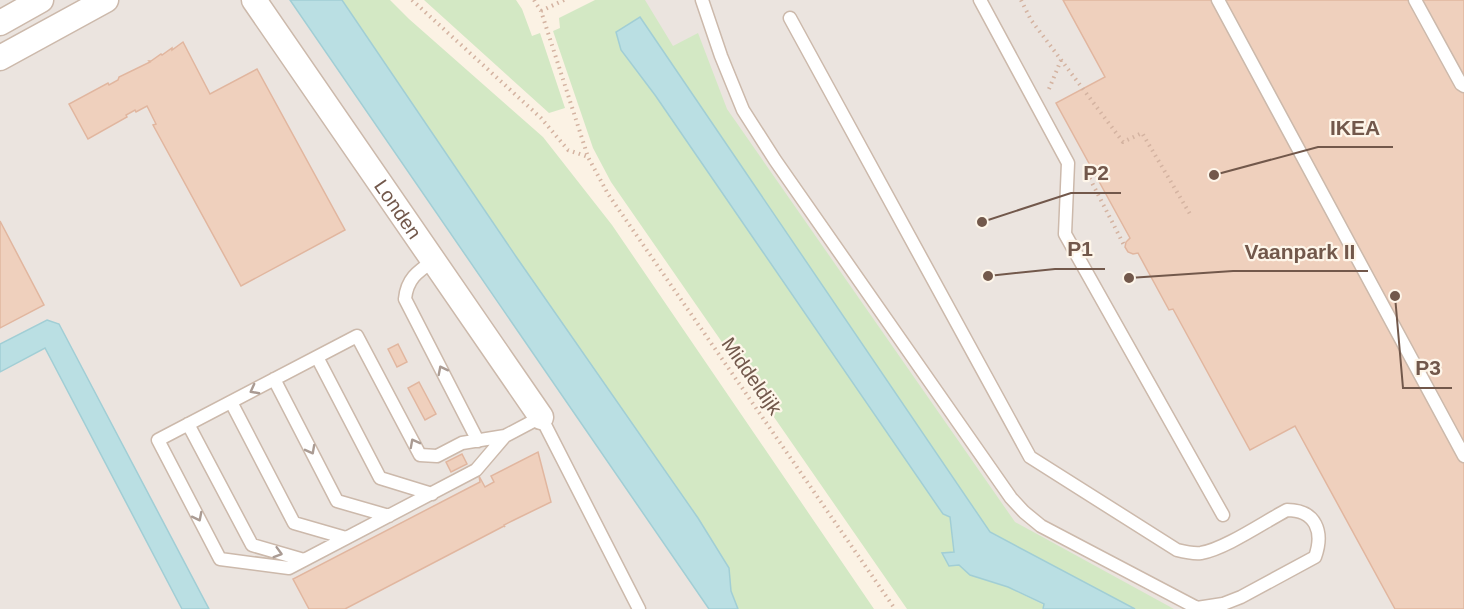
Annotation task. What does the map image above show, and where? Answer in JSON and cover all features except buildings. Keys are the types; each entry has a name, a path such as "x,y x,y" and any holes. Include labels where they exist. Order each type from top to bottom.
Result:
{"street":[{"path":"0,22 41,0"},
{"path":"0,58 106,0"},
{"name":"Londen","path":"254,0 541,417"}],"lane":[{"path":"702,0 743,110 775,160 1011,498 1024,512 1041,526 1198,609 1223,604 1241,597 1315,557 1320,544 1319,531 1314,522 1296,510 1287,510 1216,548 1191,553 1177,550 1030,457 790,18"},
{"path":"980,0 1068,163 1065,234 1223,515"},
{"path":"1218,0 1464,456"},
{"path":"1415,0 1464,86"},
{"path":"433,261 413,275 406,288 405,299 478,441"},
{"path":"505,436 476,470 289,568 220,559 158,440 357,336 420,455 437,456 462,443 505,436 541,417 639,609"},
{"path":"317,357 380,478 432,494"},
{"path":"274,380 337,501 389,516"},
{"path":"231,402 294,523 346,538"},
{"path":"188,424 252,545 304,560"}],"path":[{"path":"412,0 541,118 568,150 588,157"},
{"name":"Middeldijk","path":"534,0 541,10 588,157 608,194 895,609"},
{"path":"541,10 564,0"},
{"path":"1021,0 1031,20 1123,142 1142,133 1190,214"}],"shaded area":[{"path":"0,0 308,0 726,609 0,609"},
{"path":"605,0 1464,0 1464,609 1087,609 982,556"}],"green space":[{"path":"342,0 390,0 543,137 612,225 874,609 738,609 731,591 729,568 698,518 517,258"},
{"path":"424,0 516,0 522,9 532,36 540,33 565,108 549,113"},
{"path":"595,0 645,0 673,46 698,33 727,109 1015,522 1174,609 1135,609 990,532 639,17 621,50 655,95 943,514 950,517 954,552 942,553 949,565 959,565 970,575 1008,587 1044,605 1043,609 907,609 611,182 593,148 553,31 560,28 559,18"}],"water":[{"path":"290,0 342,0 517,258 698,518 729,568 731,591 738,609 709,609"},
{"path":"640,17 990,532 1135,609 1043,609 1044,604 1008,587 970,575 959,565 949,566 942,553 954,552 950,517 943,514 655,95 621,50 616,32"},
{"path":"47,320 59,324 209,609 182,609 45,348 0,372 0,344"}],"place":[{"name":"IKEA","path":"1214,175"},
{"name":"P2","path":"982,222"},
{"name":"P1","path":"988,276"},
{"name":"Vaanpark II","path":"1129,278"},
{"name":"P3","path":"1395,296"}]}
